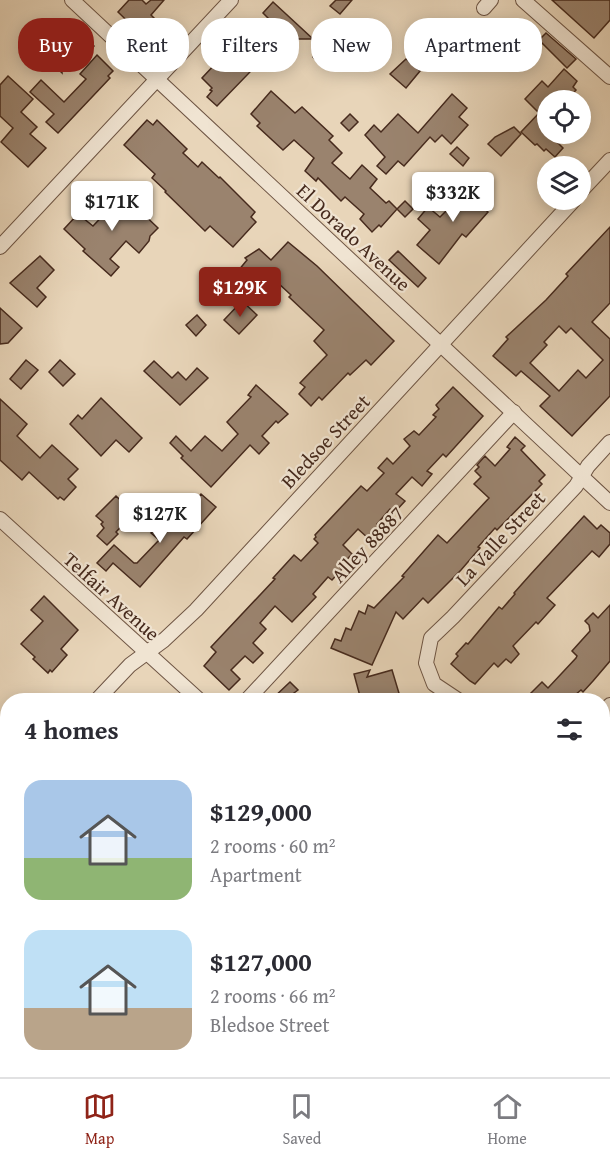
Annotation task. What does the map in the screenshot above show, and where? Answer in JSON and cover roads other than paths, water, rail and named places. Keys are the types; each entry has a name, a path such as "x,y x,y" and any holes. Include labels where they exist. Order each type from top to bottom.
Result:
{"street":[{"name":"El Dorado Avenue","path":"72,0 610,503"},
{"path":"0,247 231,0"},
{"path":"524,0 610,77"},
{"path":"591,180 610,160"},
{"name":"Bledsoe Street","path":"104,693 130,665 164,640 196,610 565,210"},
{"name":"Alley 88887","path":"253,693 514,412"},
{"name":"La Valle Street","path":"448,693 434,684 426,663 431,639 576,486 588,466 610,442"},
{"name":"Telfair Avenue","path":"0,519 191,693"}]}
